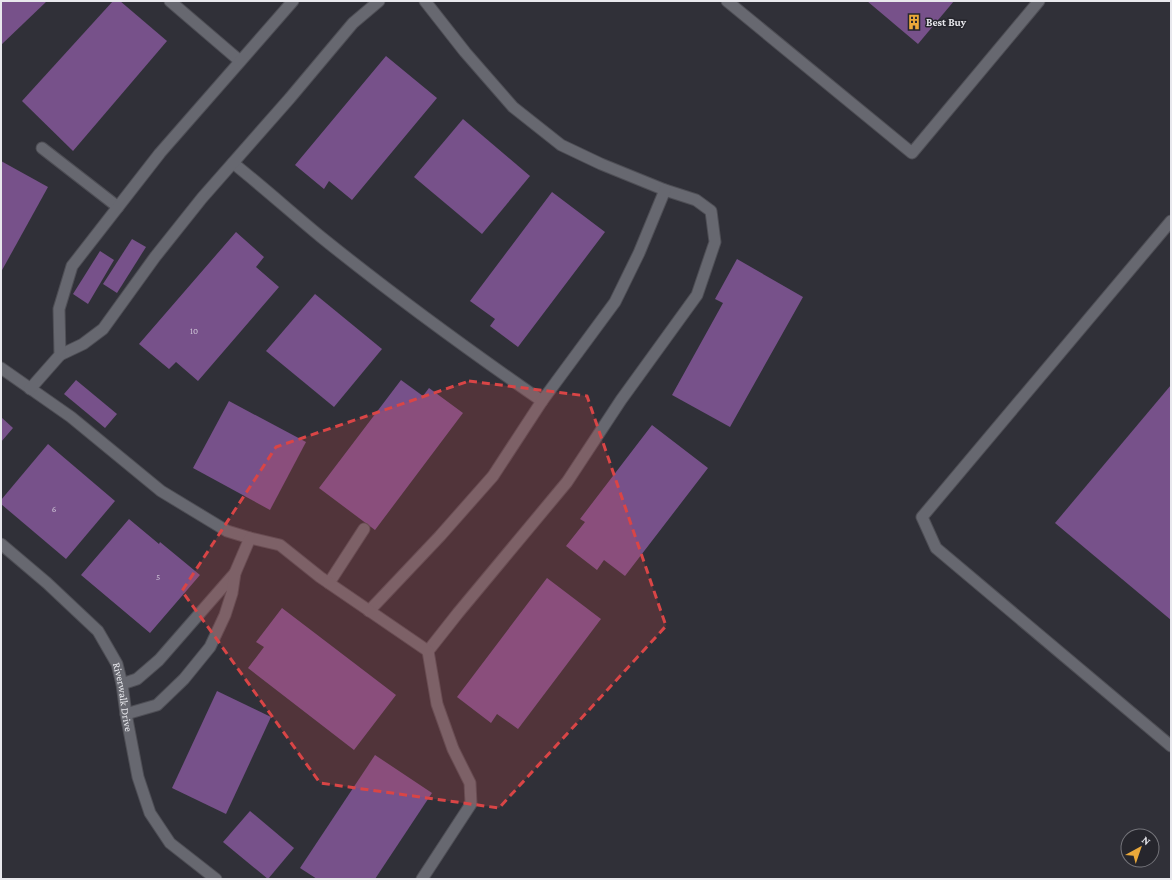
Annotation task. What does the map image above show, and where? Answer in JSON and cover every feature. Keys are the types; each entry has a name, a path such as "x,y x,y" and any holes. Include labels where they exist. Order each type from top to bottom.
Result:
{"lane":[{"path":"170,1 240,61"},
{"path":"60,355 59,309 72,266 160,153 293,1"},
{"path":"30,389 60,355 83,344 103,329 155,257 202,198 234,163 353,23 379,1"},
{"path":"425,1 465,52 513,107 561,145 601,164 665,190 696,200 711,211 715,242 697,295 621,400 567,482 428,651"},
{"path":"727,1 912,153 1039,1"},
{"path":"42,148 118,207"},
{"path":"234,163 322,237 403,300 465,347 542,401"},
{"path":"369,611 440,536 493,476 542,401 615,302 639,253 665,190"},
{"path":"1171,221 922,517 936,548 1171,746"},
{"path":"1,368 71,417 161,491 226,531 280,545 329,583 428,651 437,704 453,749 470,783 471,804 422,879"},
{"path":"329,583 364,529"},
{"path":"126,714 157,705 184,679 210,647 225,615 232,593 235,573 250,538"},
{"name":"Riverwalk Drive","path":"1,544 47,583 98,631 117,664 122,684 138,777 150,813 170,843 216,879"},
{"path":"122,684 137,679 159,660 235,573"}],"highlighted area":[{"path":"469,381 587,396 666,626 499,808 320,783 182,591 276,447"}],"building":[{"path":"1,1 47,1 1,45"},
{"path":"113,1 120,1 167,41 73,151 22,101"},
{"name":"Best Buy","path":"867,1 954,1 918,44"},
{"path":"386,56 437,98 352,200 329,181 324,189 295,165"},
{"path":"463,119 530,176 482,234 414,177"},
{"path":"1,161 48,187 1,272"},
{"path":"552,192 605,232 518,347 490,326 495,319 470,301"},
{"path":"236,232 264,257 256,267 279,287 198,381 176,362 169,369 139,344"},
{"path":"132,239 146,247 117,293 103,284"},
{"path":"100,251 114,260 88,304 73,294"},
{"path":"737,259 803,297 730,427 672,395 723,303 715,299"},
{"path":"315,294 382,349 334,407 266,351"},
{"path":"76,380 117,414 105,428 64,394"},
{"path":"401,380 423,396 429,388 463,413 375,530 319,488"},
{"path":"1171,385 1171,620 1055,523"},
{"path":"229,401 306,442 270,510 193,468"},
{"path":"1,417 13,428 1,442"},
{"path":"652,425 708,468 625,576 604,560 597,570 566,546 585,522 580,519"},
{"path":"48,444 115,501 66,559 1,504 1,500"},
{"path":"129,519 200,575 150,633 81,575"},
{"path":"547,578 601,619 518,729 497,714 491,723 457,697"},
{"path":"282,608 396,695 354,750 248,668 264,647 256,642"},
{"path":"217,691 271,717 226,814 172,788"},
{"path":"375,755 432,793 375,879 317,879 300,868"},
{"path":"250,811 294,848 268,879 223,842"}],"place":[{"name":"Best Buy","path":"914,22"}]}
